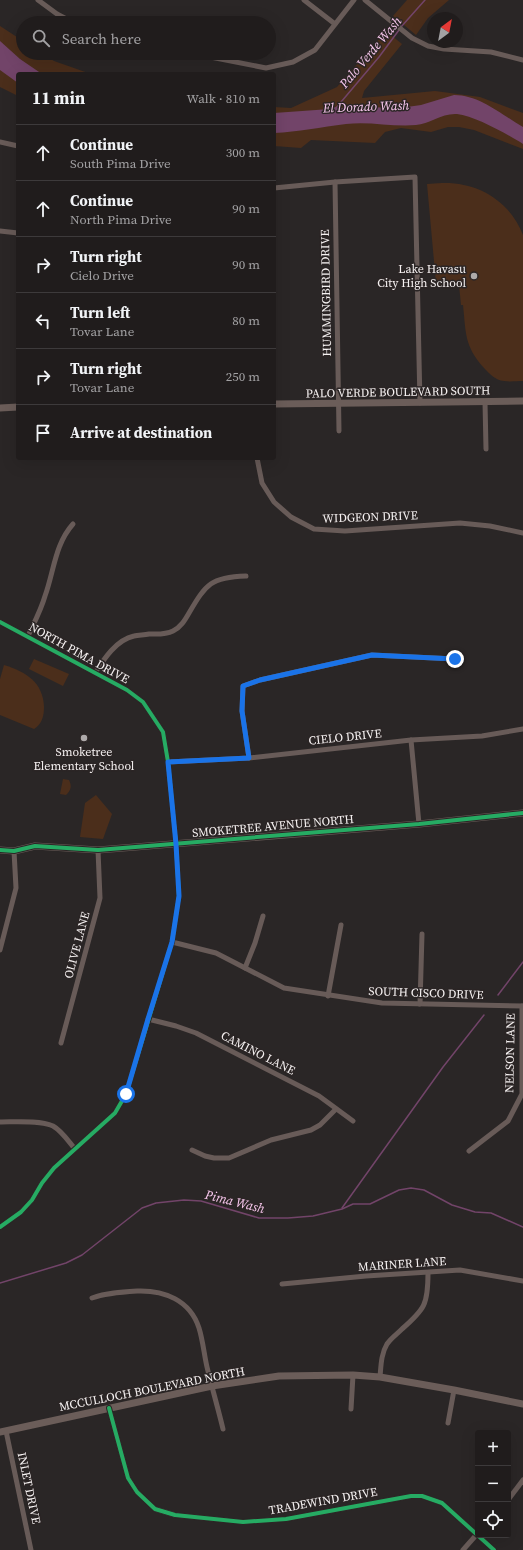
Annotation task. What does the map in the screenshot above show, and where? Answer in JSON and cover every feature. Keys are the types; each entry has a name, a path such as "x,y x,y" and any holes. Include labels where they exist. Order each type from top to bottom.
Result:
{"main road":[{"name":"PALO VERDE BOULEVARD SOUTH","path":"276,404 523,401"},
{"path":"0,408 16,408"},
{"name":"SMOKETREE AVENUE NORTH","path":"0,850 14,851 35,846 98,850 419,824 523,813"},
{"name":"MCCULLOCH BOULEVARD NORTH","path":"3,1431 212,1386 279,1376 353,1375 380,1377 523,1404"}],"street":[{"path":"38,0 61,16"},
{"path":"304,0 335,24"},
{"path":"225,60 266,68 293,62 315,50 354,0"},
{"path":"365,0 412,38 428,46 444,49 491,52 523,60"},
{"path":"0,142 16,146"},
{"path":"276,188 335,182 415,177 420,402"},
{"name":"HUMMINGBIRD DRIVE","path":"335,182 339,430"},
{"path":"0,231 16,233"},
{"path":"485,402 486,449"},
{"name":"WIDGEON DRIVE","path":"257,460 262,484 274,502 291,517 314,529 345,531 460,523 490,526 523,533"},
{"path":"28,636 45,598 58,550 63,538 73,524"},
{"path":"95,673 112,650 125,640 133,636 162,634 172,631 181,625 202,592 210,584 220,578 246,576"},
{"name":"NORTH PIMA DRIVE","path":"0,622 127,690 143,702 163,732 168,762 176,844 179,896 172,942 126,1094 121,1104 115,1113 49,1174 26,1207 0,1227"},
{"path":"249,758 242,711 243,686 260,680 372,655 455,659"},
{"name":"CIELO DRIVE","path":"168,762 249,758 411,740 482,736 523,729"},
{"path":"411,740 419,824"},
{"name":"OLIVE LANE","path":"61,1042 100,898 98,850"},
{"path":"0,950 16,888 14,851"},
{"path":"245,968 255,943 263,916"},
{"path":"328,996 341,925"},
{"path":"420,1004 422,934"},
{"name":"SOUTH CISCO DRIVE","path":"172,942 216,953 284,988 328,996 382,1003 522,1006"},
{"name":"NELSON LANE","path":"469,1151 508,1121 522,1094 522,1006"},
{"name":"CAMINO LANE","path":"148,1019 196,1033 319,1096 352,1121"},
{"path":"192,1150 214,1158 229,1158 271,1140 311,1130 320,1125 336,1109"},
{"path":"0,1122 43,1123 54,1126 75,1149"},
{"name":"MARINER LANE","path":"282,1284 366,1276 447,1271 471,1271 523,1281"},
{"path":"380,1377 382,1355 386,1346 391,1338 415,1318 425,1305 428,1273"},
{"path":"92,1298 100,1295 121,1292 153,1292 171,1296 184,1304 194,1315 199,1328 223,1429"},
{"path":"351,1409 353,1375"},
{"path":"448,1423 454,1390"},
{"name":"TRADEWIND DRIVE","path":"109,1408 128,1478 137,1492 155,1509 163,1512 175,1515 236,1522 268,1522 286,1520 411,1496 422,1496 442,1503 475,1532"},
{"name":"INLET DRIVE","path":"3,1431 31,1550"},
{"path":"511,1496 523,1480"},
{"path":"463,1550 475,1536"},
{"name":"TRADEWIND DRIVE","path":"481,1538 494,1550"}],"shaded area":[{"path":"407,0 449,0 435,12 427,12 427,19 416,35 393,16"},
{"path":"0,26 16,36 16,60 52,60 85,72 16,72 16,95 0,87"},
{"path":"386,31 402,44 364,91 362,98 435,91 480,97 523,113 523,149 474,130 459,127 448,127 431,132 401,128 385,132 375,143 311,140 301,148 276,146 276,107 291,108 337,87"},
{"path":"0,41 16,55 16,60 21,60 39,72 16,72 16,82 0,70"},
{"path":"454,95 473,98 490,106 523,127 523,144 482,122 457,114 446,115 426,123 416,125 355,123 276,133 276,113 330,109 334,107 400,108 421,105"},
{"path":"442,183 468,186 491,196 510,212 523,235 523,381 498,379 484,368 477,360 469,346 463,305 461,305 459,285 440,287 436,283 427,184"},
{"path":"34,659 69,674 63,686 29,669"},
{"path":"4,665 19,671 32,679 40,691 43,698 44,714 41,722 34,729 0,715 0,679"},
{"path":"63,779 69,780 71,786 66,795 60,794"},
{"path":"96,795 112,814 103,839 80,837 85,803"}],"waterway":[{"name":"Palo Verde Wash","path":"401,27 425,0"},
{"name":"Palo Verde Wash","path":"336,108 379,57 399,30"},
{"path":"498,995 523,962"},
{"path":"342,1208 443,1067 484,1015"},
{"name":"Pima Wash","path":"0,1283 66,1263 82,1255 142,1208 156,1203 184,1200 201,1201 259,1218 288,1218 313,1216 342,1209 353,1204 370,1204 399,1190 411,1188 424,1190 452,1205 475,1212 491,1213 523,1227"}],"cycle path":[{"path":"0,622 127,690 143,702 163,732 168,762 176,844 179,896 172,942 126,1094 115,1113 54,1168 42,1183 32,1200 21,1212 0,1227"},
{"path":"0,850 14,851 35,846 98,850 419,824 523,813"},
{"path":"109,1408 128,1478 137,1492 155,1509 175,1515 243,1522 286,1519 411,1496 422,1496 442,1503 494,1550"}],"place":[{"name":"Lake Havasu City High School","path":"474,276"},
{"name":"Smoketree Elementary School","path":"84,738"}],"route":[{"path":"126,1094 172,942 179,896 176,844 168,762 249,758 242,711 243,686 260,680 372,655 455,659"}],"water label":[{"name":"El Dorado Wash","path":"366,106"}]}
